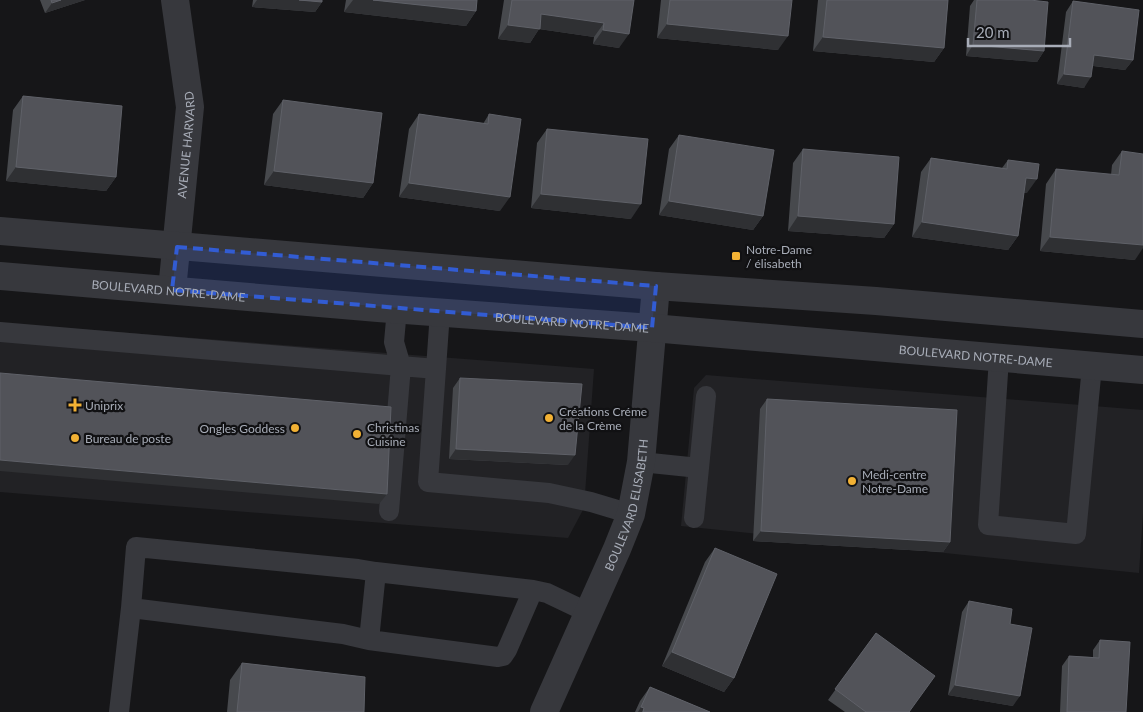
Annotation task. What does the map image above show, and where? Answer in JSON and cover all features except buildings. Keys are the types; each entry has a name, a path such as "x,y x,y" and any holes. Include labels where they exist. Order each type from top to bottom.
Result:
{"street":[{"name":"AVENUE HARVARD","path":"172,290 190,107 175,0"},
{"path":"0,231 656,286 876,301 1143,324"},
{"name":"BOULEVARD NOTRE-DAME","path":"0,276 652,328 1143,370"},
{"name":"BOULEVARD ELISABETH","path":"544,712 631,514 641,462 656,286"}],"lane":[{"path":"0,276 0,281"},
{"path":"389,511 401,366 394,342 397,309"},
{"path":"440,312 428,482 549,493 591,502 631,514"},
{"path":"0,332 436,369"},
{"path":"999,358 988,525 1076,534 1092,366"},
{"path":"694,518 706,396"},
{"path":"641,462 699,468"},
{"path":"119,712 136,546 358,569 533,590 546,593 589,613"},
{"path":"369,640 376,572"},
{"path":"130,608 343,634 369,640 498,657 503,656 507,650 533,590"}],"highlighted area":[{"path":"177,247 656,286 652,328 172,290"}],"shaded area":[{"path":"0,323 594,369 584,508 568,538 0,492"},
{"path":"706,375 1143,410 1143,514 1139,573 681,526 694,388"}],"place":[{"name":"Notre-Dame / élisabeth","path":"736,256"},
{"name":"Uniprix","path":"75,405"},
{"name":"Créations Créme de la Crème","path":"549,418"},
{"name":"Ongles Goddess","path":"295,428"},
{"name":"Christinas Cuisine","path":"357,434"},
{"name":"Bureau de poste","path":"75,438"},
{"name":"Medi-centre Notre-Dame","path":"852,481"}]}
